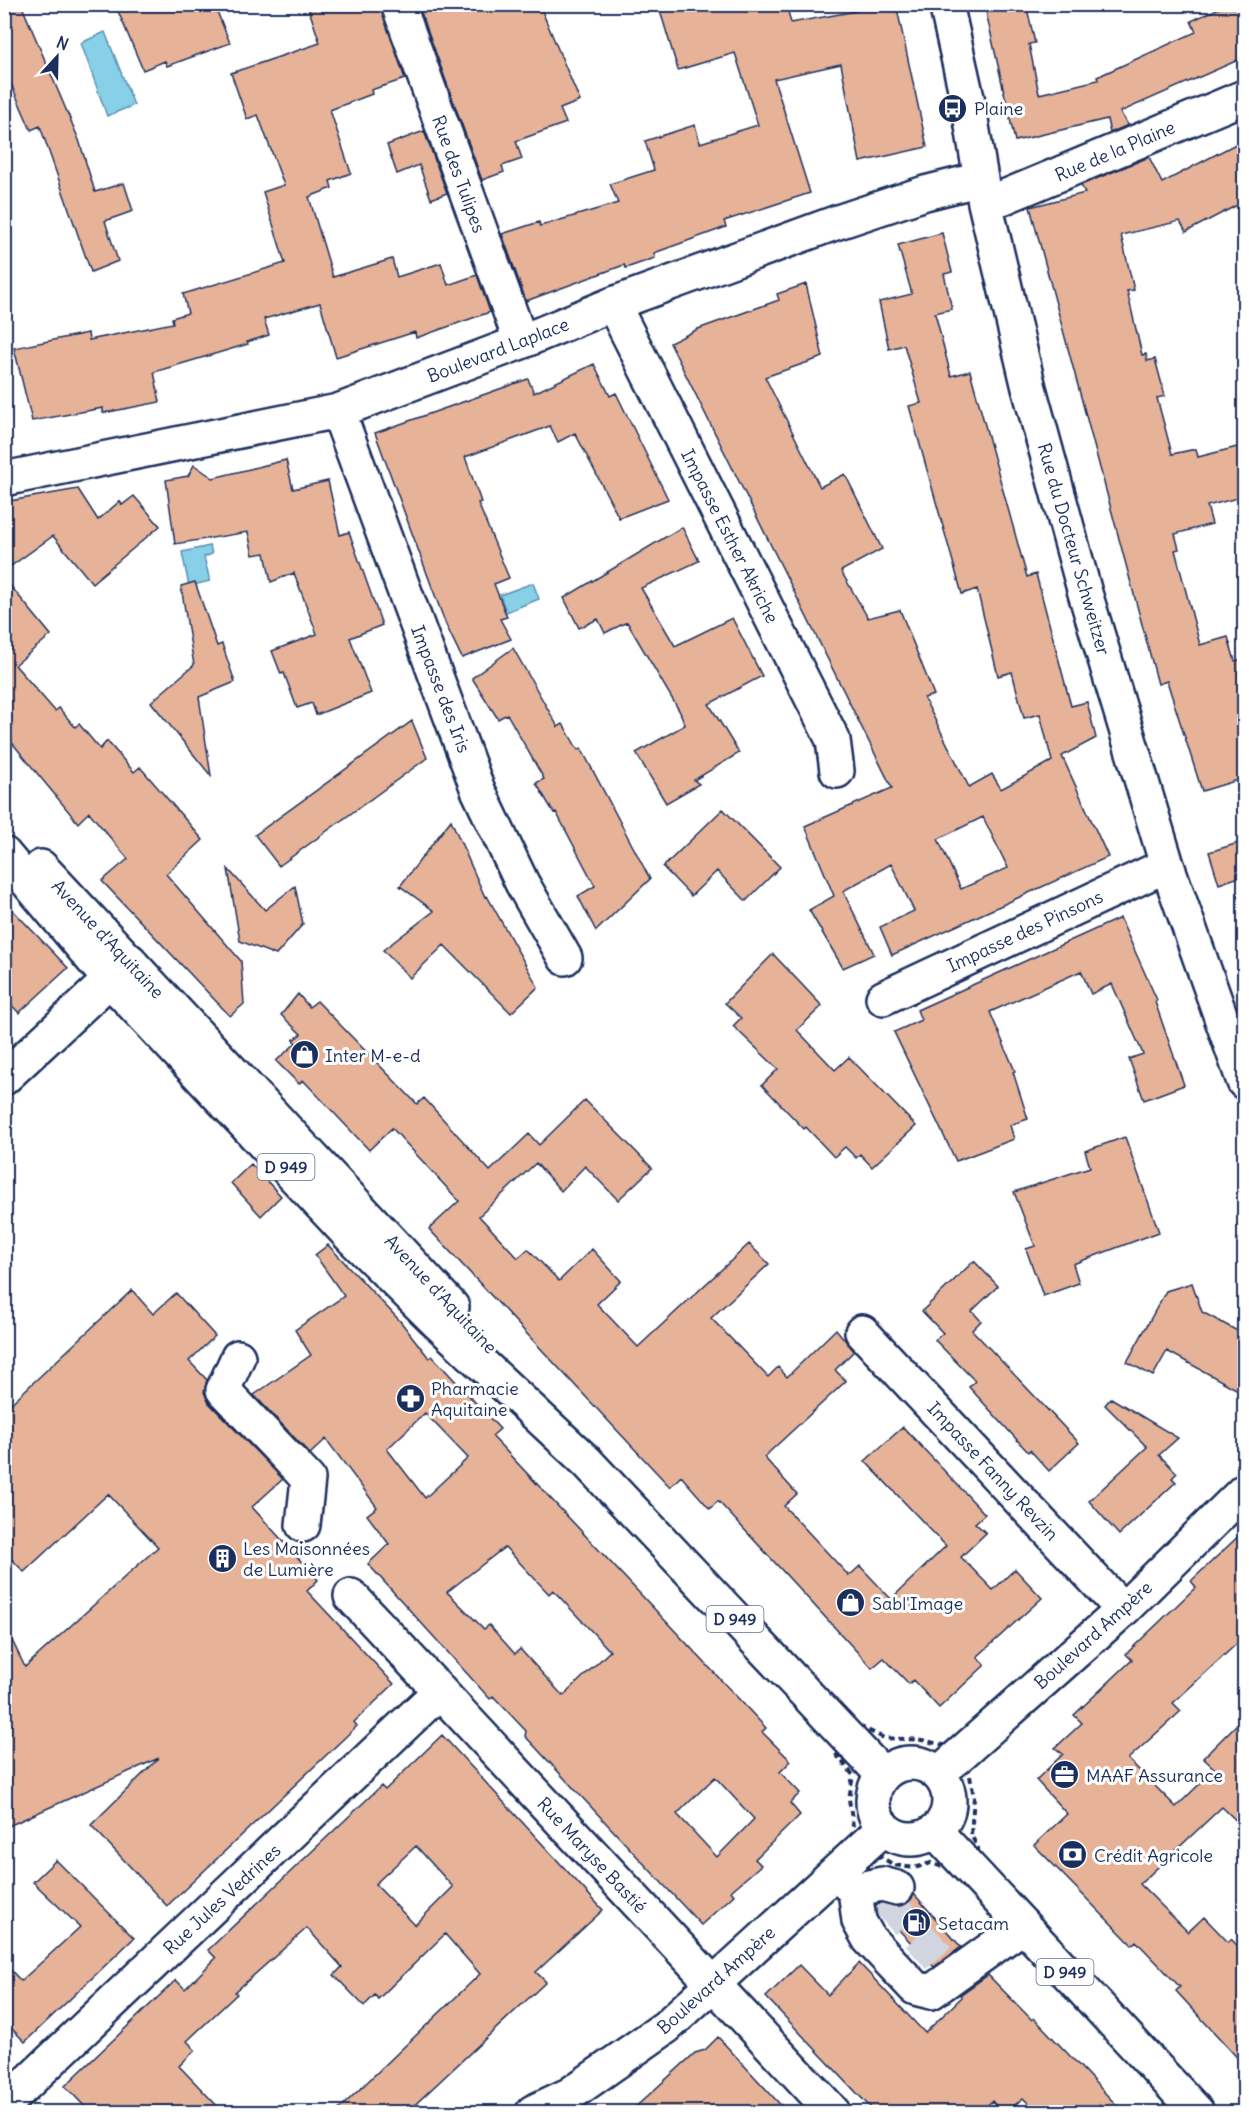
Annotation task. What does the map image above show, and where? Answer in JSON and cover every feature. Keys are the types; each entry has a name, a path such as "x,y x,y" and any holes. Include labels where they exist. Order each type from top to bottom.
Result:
{"street":[{"name":"Rue des Tulipes","path":"398,4 521,342"},
{"name":"Rue du Docteur Schweitzer","path":"946,4 968,102 983,190 1029,388 1076,559 1167,865 1245,1082"},
{"name":"Rue de la Plaine","path":"983,190 1002,198 1245,97"},
{"name":"Boulevard Laplace","path":"4,479 338,411 521,342 613,304 925,193 983,190"},
{"name":"Impasse Esther Akriche","path":"613,304 833,740 837,771"},
{"name":"Impasse des Iris","path":"338,411 478,790 522,883 565,958"},
{"name":"Avenue d'Aquitaine","path":"4,833 120,970 374,1259 587,1462 883,1775"},
{"name":"Avenue d'Aquitaine","path":"4,854 120,970"},
{"name":"Impasse des Pinsons","path":"884,998 1167,865"},
{"path":"4,1078 120,970"},
{"name":"Impasse Fanny Revzin","path":"862,1332 1123,1610"},
{"path":"238,1357 223,1390 308,1479 303,1525"},
{"name":"Boulevard Ampère","path":"938,1774 1123,1610 1245,1491"},
{"name":"Rue Maryse Bastié","path":"351,1596 833,2112"},
{"name":"Rue Jules Vedrines","path":"4,2105 439,1692"},
{"path":"910,1763 926,1766 938,1774 946,1785 950,1801 946,1818 935,1831 923,1838 908,1839 895,1836 884,1828 877,1817 873,1802 876,1786 883,1775 896,1766 910,1763"},
{"name":"Boulevard Ampère","path":"533,2112 569,2095 640,2046 666,2027 712,1984 868,1888 884,1828"},
{"name":"D 949","path":"935,1831 1197,2112"},
{"path":"868,1888 859,1921 869,1939 915,1988 931,1992 954,1960 1023,1926"}],"water":[{"path":"105,32 134,105 107,116 81,43"},
{"path":"210,546 212,554 204,557 210,581 189,586 182,552"},
{"path":"533,583 539,599 506,612 500,595"}],"building":[{"path":"4,4 21,4 79,140 95,192 124,183 133,211 105,221 118,261 91,272 40,126 31,130 4,68"},
{"path":"115,4 214,4 230,43 167,66 165,61 143,70"},
{"path":"307,4 380,4 405,79 371,90 372,94 330,110 351,173 330,181 332,188 309,197 333,277 392,259 397,277 441,263 448,285 477,275 490,312 416,338 415,332 336,357 320,303 264,319 269,335 247,342 248,344 154,372 160,402 103,413 103,408 32,421 14,348 88,333 89,340 173,323 172,318 188,313 183,294 285,263 263,192 284,185 258,115 247,119 231,73 320,43"},
{"path":"418,4 539,4 580,101 560,109 566,123 516,141 522,159 502,166 504,172 482,180"},
{"path":"658,4 786,4 791,23 856,11 859,4 896,4 927,147 860,162 841,64 774,79 810,193 724,221 726,227 654,253 655,258 626,268 624,265 526,301 502,234 539,222 540,226 618,203 610,184 654,170 645,141 695,125 700,143 758,125 735,53 678,70"},
{"path":"1026,4 1035,43 1029,44 1039,94 1098,80 1097,77 1196,32 1191,21 1228,4 1245,4 1245,57 1120,112 1128,125 1110,133 1107,119 1015,141 986,12"},
{"path":"424,131 447,193 431,199 419,165 397,174 387,145"},
{"path":"1245,139 1245,201 1186,232 1180,221 1121,235 1134,290 1127,291 1142,355 1146,354 1147,361 1155,359 1165,396 1157,398 1172,454 1196,449 1198,457 1245,445 1245,496 1207,506 1212,524 1175,534 1179,549 1175,550 1200,645 1228,637 1235,661 1245,659 1245,778 1202,791 1167,681 1158,684 1030,207 1085,193 1081,185 1149,157 1162,183"},
{"path":"942,233 952,272 944,274 952,309 935,313 951,376 970,371 1027,577 1036,574 1071,706 1087,702 1096,738 1062,756 1108,857 892,955 880,927 914,911 891,864 843,891 874,954 843,968 809,910 834,896 805,826 892,788 670,343 698,329 779,300 777,294 806,284 823,357 765,377 820,487 845,474 882,549 841,571 868,618 900,610 934,695 924,698 969,787 992,774 1001,789 1052,761 1040,714 1024,718 1012,672 998,676 977,589 962,594 909,406 921,403 904,345 889,349 879,302 912,294 898,245","holes":["983,817 1008,868 961,889 938,839"]},
{"path":"594,364 610,396 616,393 668,499 619,518 575,433 558,442 550,426 465,457 481,502 478,503 509,578 494,584 507,617 500,619 511,639 462,658 446,625 375,433 528,379 534,393"},
{"path":"286,460 293,489 328,481 340,535 349,532 382,625 350,638 371,693 316,715 312,703 297,708 284,673 281,674 272,651 317,634 294,573 271,582 265,553 253,555 248,532 175,544 166,480 188,476 194,465 213,478"},
{"path":"78,489 98,520 120,501 122,505 134,496 160,526 92,583 53,536 4,571 4,502"},
{"path":"682,527 699,561 641,588 675,646 732,618 762,676 709,704 739,753 694,780 699,784 666,803 636,753 685,725 680,712 627,622 605,633 598,619 579,628 564,598"},
{"path":"4,578 51,635 15,665 55,711 59,708 75,727 79,724 100,749 107,741 134,772 140,767 203,840 166,874 241,961 244,1004 230,1016 102,881 128,859 89,812 78,823 4,733"},
{"path":"195,582 217,646 222,644 235,682 199,697 211,776 151,702 194,665 181,586"},
{"path":"513,648 558,727 563,724 578,750 581,748 650,879 596,931 578,896 595,886 556,812 554,813 536,783 544,779 507,714 498,719 472,678"},
{"path":"412,721 427,758 279,866 255,835"},
{"path":"723,809 780,867 746,901 717,871 691,896 663,867"},
{"path":"451,820 485,897 487,896 538,987 511,1013 444,945 410,978 383,950 434,911 400,886"},
{"path":"1245,841 1245,875 1219,884 1209,852"},
{"path":"228,869 265,910 295,886 303,924 276,955 240,941"},
{"path":"4,901 68,968 19,1013 4,997"},
{"path":"1120,918 1157,1000 1155,1002 1184,1085 1144,1100 1129,1059 1143,1054 1112,984 1091,994 1081,971 990,1012 1015,1071 1013,1072 1028,1119 1010,1125 1014,1139 956,1161 894,1032 921,1020 917,1010"},
{"path":"773,954 822,1006 797,1030 835,1070 849,1057 916,1126 872,1167 860,1154 856,1158 845,1147 834,1157 806,1127 804,1129 762,1085 778,1069 733,1026 741,1018 725,1003"},
{"path":"298,994 309,1007 317,1001 417,1104 424,1098 490,1171 529,1134 539,1145 585,1100 652,1168 618,1200 585,1166 561,1191 536,1163 479,1216 518,1258 528,1249 559,1281 592,1249 621,1281 597,1304 638,1347 749,1244 769,1264 711,1318 768,1377 778,1367 787,1377 836,1329 854,1351 835,1370 846,1381 764,1457 797,1494 784,1506 849,1576 860,1566 891,1599 946,1546 865,1461 903,1427 985,1514 975,1523 986,1533 961,1557 993,1590 1015,1569 1042,1598 977,1657 985,1665 939,1708 913,1680 909,1684 884,1658 872,1668 718,1501 710,1509 681,1476 670,1487 429,1229 459,1201 392,1128 369,1150 303,1080 299,1084 276,1061 296,1043 293,1040 301,1034 281,1015"},
{"path":"1125,1137 1159,1232 1073,1264 1079,1283 1043,1296 1026,1249 1035,1246 1014,1192 1090,1167 1085,1151"},
{"path":"251,1164 281,1196 261,1216 231,1183"},
{"path":"328,1245 400,1321 429,1358 432,1356 500,1429 492,1436 766,1728 762,1732 791,1761 780,1772 800,1793 790,1803 800,1815 755,1859 761,1865 731,1891 734,1895 701,1925 525,1736 526,1731 493,1696 490,1699 368,1564 389,1544 367,1515 377,1507 326,1439 310,1454 254,1395 311,1355 295,1330 344,1296 315,1255","holes":["425,1413 468,1458 425,1498 387,1449","505,1547 549,1594 553,1590 610,1651 563,1696 520,1649 515,1654 489,1625 484,1629 447,1592","715,1777 754,1819 717,1857 677,1814"]},
{"path":"974,1261 998,1286 972,1311 981,1321 972,1330 1079,1443 1049,1471 1030,1450 1028,1452 969,1387 975,1381 935,1340 943,1333 922,1311"},
{"path":"1192,1283 1202,1312 1245,1335 1245,1394 1167,1351 1153,1376 1127,1362 1166,1291"},
{"name":"Les Maisonnées de Lumière","path":"132,1290 153,1314 176,1293 215,1336 189,1361 207,1380 204,1392 209,1403 283,1479 252,1507 318,1580 307,1591 394,1684 354,1722 357,1726 167,1906 91,1825 159,1758 4,1828 4,1624 25,1667 158,1547 108,1494 24,1572 4,1551 4,1410"},
{"path":"1111,1398 1178,1438 1159,1455 1177,1473 1172,1478 1176,1482 1119,1535 1089,1501 1147,1447 1105,1405"},
{"path":"1245,1530 1245,1636 1173,1703 1181,1711 1128,1759 1176,1807 1215,1769 1203,1758 1245,1716 1245,1829 1222,1807 1140,1884 1188,1932 1204,1917 1228,1942 1231,1939 1245,1953 1245,2066 1176,1991 1180,1987 1136,1941 1132,1945 1034,1845 1067,1814 1036,1780 1063,1754 1055,1748 1082,1723 1074,1715 1132,1660 1126,1654 1196,1587 1191,1581"},
{"path":"442,1735 603,1910 536,1972 546,1982 407,2112 336,2112 480,1974 445,1934 378,1999 375,1995 364,2006 334,1975 342,1967 307,1928 235,1992 237,1994 187,2041 195,2050 179,2066 223,2112 90,2112 65,2086 176,1980 185,1989 216,1958 208,1950 381,1786 385,1790","holes":["416,1846 453,1887 415,1925 375,1884"]},
{"path":"56,1860 134,1938 25,2042 4,2021 4,1963 21,1981 80,1927 33,1882"},
{"name":"Setacam","path":"914,1894 961,1947 934,1967 876,1906 882,1903 902,1906"},
{"path":"859,1963 925,2033 962,1997 960,1995 988,1975 1032,2020 1034,2018 1123,2112 1037,2112 1023,2098 1007,2112 1002,2112 992,2101 980,2112 882,2112 872,2109 766,1997 799,1965 828,1995"},
{"path":"718,2037 787,2112 630,2112 695,2053 705,2050"}],"tunnel":[{"path":"885,1899 939,1958"}],"place":[{"name":"Plaine","path":"953,108"},
{"name":"Inter M-e-d","path":"304,1055"},
{"name":"Pharmacie Aquitaine","path":"410,1398"},
{"name":"Les Maisonnées de Lumière","path":"222,1558"},
{"name":"Sabl'Image","path":"851,1603"},
{"name":"MAAF Assurance","path":"1065,1775"},
{"name":"Crédit Agricole","path":"1073,1855"},
{"name":"Setacam","path":"917,1923"}]}
